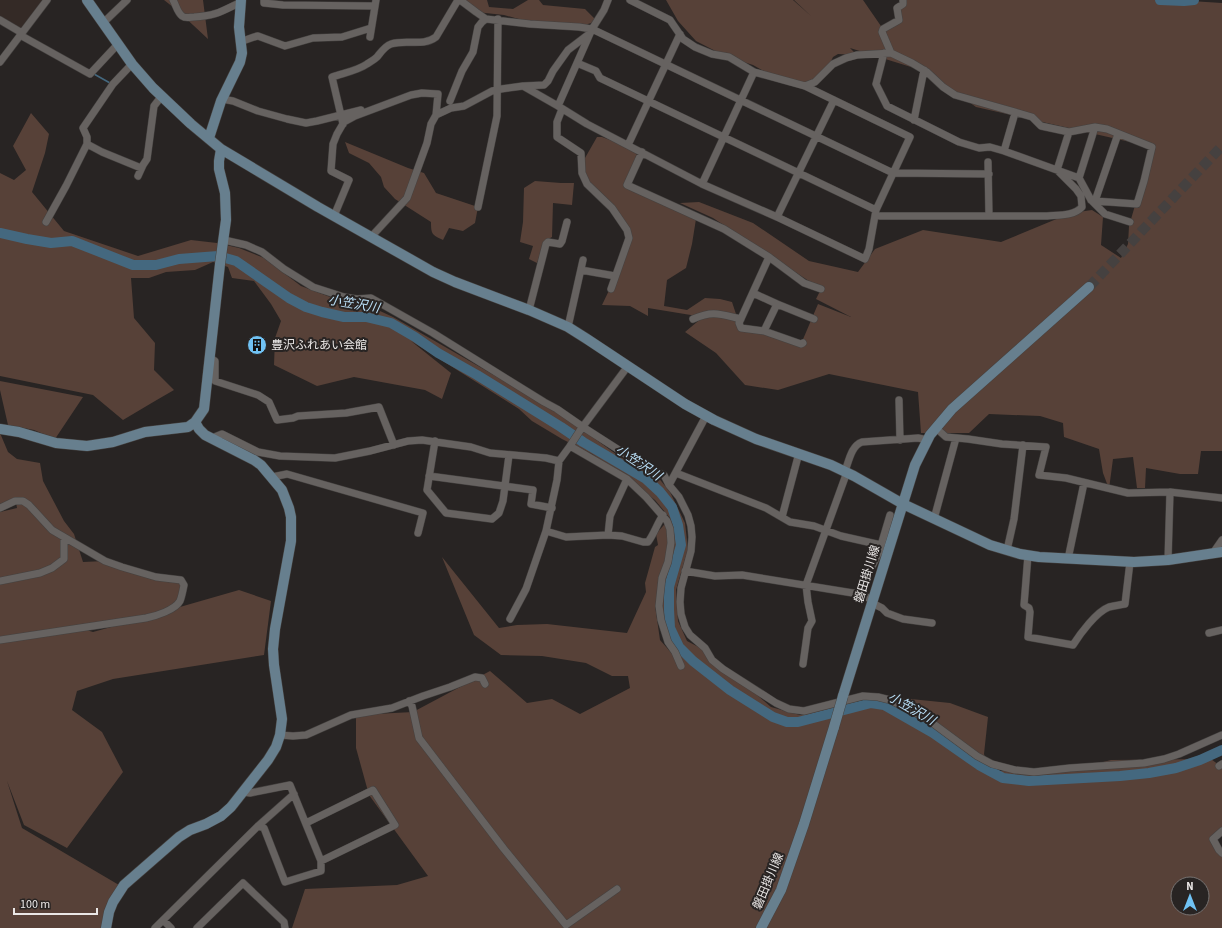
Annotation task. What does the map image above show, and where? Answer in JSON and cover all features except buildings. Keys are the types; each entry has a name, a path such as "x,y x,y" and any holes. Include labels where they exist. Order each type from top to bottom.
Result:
{"street":[{"path":"0,62 48,0"},
{"path":"87,0 132,64 162,97 191,124 221,148 334,216 433,272 568,327 685,404 706,416 756,439 831,465 903,504 990,544 1007,550 1028,555 1068,559 1152,562 1218,552 1222,540"},
{"path":"103,23 127,0"},
{"path":"173,0 178,10 187,18 220,13 241,1"},
{"path":"264,0 264,3 283,5 376,3 370,37"},
{"path":"343,124 332,77 365,66 391,44 415,42 426,43 431,41 436,37 459,0 486,19 498,19 530,24 579,27 591,31 665,64 893,173 988,174"},
{"path":"608,0 604,10 591,31 560,107 556,137 581,153 582,173 587,184 612,208 627,230 629,238 611,289"},
{"path":"523,86 587,124 702,184 777,217 865,259 878,213 893,173 910,136 805,86 754,72 729,57 712,54 695,47 683,39 670,20 630,0"},
{"path":"903,0 902,4 897,8 899,20 883,29 882,32 888,53 876,84 887,106 959,142 979,148 990,147 1004,151 1079,178 1093,201 1105,214 1130,222"},
{"path":"209,138 222,98 240,62 242,53 239,27 241,1"},
{"path":"450,101 462,71 473,52 478,27 486,19"},
{"path":"478,207 497,116 498,19"},
{"path":"0,20 21,34 90,74 118,44"},
{"path":"240,42 258,36 286,46 313,38 342,37 371,28"},
{"path":"436,115 451,108 464,106 492,91 523,86 544,85 568,50 591,31"},
{"path":"628,145 680,34"},
{"path":"805,86 815,82 828,68 838,61 857,55 888,53 912,63 924,70 943,87 955,95 1032,118 1041,126 1069,132 1095,127 1107,129 1152,147 1137,204 1093,201"},
{"path":"577,63 596,71 600,78 799,173 878,213 989,216 1054,215 1068,214 1079,211 1082,207 1081,196 1057,170"},
{"path":"46,222 87,144 88,137 83,128 113,84 132,64"},
{"path":"914,120 924,70"},
{"path":"702,184 754,72"},
{"path":"334,216 349,180 331,172 333,144 343,124 362,113 411,95 422,93 438,94 436,115 431,124 427,143 407,198 371,237"},
{"path":"138,176 147,158 154,106 162,97"},
{"path":"222,98 258,111 306,123 361,110 362,113"},
{"path":"777,217 834,100"},
{"path":"1004,151 1015,113"},
{"path":"1079,178 1095,127"},
{"path":"1057,170 1069,132"},
{"path":"1093,201 1118,134"},
{"path":"87,144 102,152 142,168"},
{"path":"0,430 19,432 56,444 87,446 109,443 146,432 188,427 195,422 204,410 227,210 225,193 219,169 221,148"},
{"path":"642,152 627,185 724,229 769,257 804,283 821,289"},
{"path":"988,162 989,216"},
{"path":"529,310 546,244 548,242 560,244 567,222"},
{"path":"224,240 246,245 262,252 284,269 313,287 344,297 357,299 371,298 434,333 544,402 558,408 582,428 647,468 664,475 679,497 688,515 691,526 691,551 681,588 680,602 681,614 685,627 690,636 705,648 712,660 723,670 776,704 789,709 804,711 863,696 878,697 890,700 927,719 978,756 992,764 1015,770 1034,772 1144,763 1179,754 1222,735"},
{"path":"769,257 739,323 741,328 764,331 801,344 803,343"},
{"path":"568,327 583,260"},
{"path":"581,270 615,276"},
{"name":"磐田掛川線","path":"762,928 784,882 804,824 915,465 930,435 952,409 1089,288"},
{"path":"753,293 814,319"},
{"path":"764,331 777,304"},
{"path":"692,319 703,314 719,313 741,319"},
{"path":"210,358 214,361 214,381 258,395 269,402 277,420 298,416 346,413 379,407 394,445"},
{"path":"510,619 526,589 546,531 552,508 559,461 628,366"},
{"path":"899,400 900,440"},
{"path":"670,484 706,416"},
{"path":"106,928 109,912 113,902 124,885 178,837 221,816 231,807 268,760 276,747 280,735 282,719 273,649 274,629 291,540 292,530 289,508 282,490 261,465 205,435 195,422"},
{"path":"936,428 946,437 1002,444 1046,447 1039,475 1066,478 1128,494 1170,492 1222,498"},
{"path":"212,438 222,434 258,452 280,456 335,458 408,441 422,440 472,447 490,453 546,458 559,461"},
{"path":"803,664 808,628 812,621 806,585 854,447 862,442 918,438 928,440"},
{"path":"934,518 956,438"},
{"path":"435,441 427,490 446,513 492,519 499,514 503,501 509,455"},
{"path":"571,445 627,479 663,515 667,521 670,528 671,543 668,562 662,578 659,606 661,620 668,642 675,652 681,666"},
{"path":"1007,550 1014,519 1023,445"},
{"path":"782,517 799,453"},
{"path":"676,473 766,508 790,522 814,526 841,536 881,545"},
{"path":"272,477 287,474 423,513 418,533"},
{"path":"430,476 533,490 531,504 552,508"},
{"path":"608,535 610,516 627,479"},
{"path":"1068,559 1084,483"},
{"path":"1168,560 1170,492"},
{"path":"0,508 15,501 23,501 29,505 52,530 105,561 156,577 181,580 184,585 180,600 174,608 156,616 0,640"},
{"path":"546,531 566,537 608,535 622,536 648,542 663,515"},
{"path":"858,594 879,552 890,515"},
{"path":"0,581 40,573 52,568 64,559 64,538"},
{"path":"1028,555 1024,605 1029,608 1030,612 1028,637 1073,645 1084,630 1100,613 1107,608 1125,604 1130,562"},
{"path":"685,572 715,576 742,575 858,594 872,601 887,613 903,619 932,623"},
{"path":"1209,633 1222,630"},
{"path":"280,735 306,735 351,715 392,708 475,677 482,678 485,684"},
{"path":"409,701 412,706 419,738 566,925 617,889"},
{"path":"243,792 250,793 290,785 321,861 321,871 285,882 264,828 258,826"},
{"path":"306,823 373,790 395,825 321,861"},
{"path":"155,928 258,826 294,794"},
{"path":"1213,839 1222,831"},
{"path":"1213,839 1222,838"},
{"path":"1213,839 1222,853"},
{"path":"198,928 243,883 284,922 284,928"},
{"path":"163,920 171,928"}],"shaded area":[{"path":"0,0 45,0 22,31 0,18"},
{"path":"164,0 203,0 208,39 178,11"},
{"path":"454,0 487,0 489,7 513,9 528,0 539,0 543,5 585,9 597,21 579,27 540,25 504,15 476,12 456,3"},
{"path":"666,0 793,0 811,16 794,0 863,0 883,29 899,20 902,0 1175,0 1222,3 1222,451 1201,451 1198,474 1180,474 1146,468 1145,488 1137,488 1133,457 1113,459 1109,489 1103,473 1099,449 1064,437 1063,423 1040,416 989,414 969,433 921,433 918,392 829,374 778,390 745,385 716,353 685,332 703,317 648,308 648,316 630,306 602,305 614,280 628,241 627,230 587,184 581,165 597,137 602,137 638,150 628,182 696,219 686,268 667,280 664,306 687,310 705,298 720,299 732,302 741,329 801,344 818,304 851,317 816,299 821,289 713,218 680,203 699,202 753,223 809,261 858,272 875,249 923,230 1001,242 1071,213 1092,210 1103,217 1101,245 1121,258 1128,244 1129,226 1152,147 976,107 927,72 850,48 857,55 838,54 833,57 826,71 815,82 800,85 778,79 753,65 725,56 696,41 678,21"},
{"path":"31,113 49,134 45,153 32,192 64,231 138,256 191,240 217,243 239,248 264,258 301,286 349,304 367,305 393,317 558,412 620,457 657,476 670,492 685,523 688,549 676,590 678,621 687,641 708,652 771,707 800,715 858,701 833,718 846,713 869,697 950,703 988,717 984,754 990,771 1028,771 1099,763 1111,760 1211,759 1222,766 1222,831 1213,839 1222,853 1222,928 292,928 305,889 397,885 428,876 369,795 356,748 356,715 413,712 490,671 527,703 552,699 580,714 630,688 628,676 612,676 586,663 542,656 501,655 474,635 442,557 499,628 517,625 547,624 627,633 646,592 645,583 655,547 658,545 656,534 670,518 655,500 592,454 562,439 532,421 519,409 411,341 451,373 442,399 425,390 354,377 317,386 274,365 275,338 281,321 271,304 254,281 232,278 228,267 213,262 195,270 166,272 149,278 131,278 134,318 155,343 154,370 174,390 123,420 93,395 0,376 0,173 14,180 26,170 13,146","holes":["655,605 682,665 660,640"]},
{"path":"345,142 424,173 436,193 478,207 475,223 463,231 449,228 443,240 436,237 431,229 431,222 395,199 384,187 381,177 369,163 349,153"},
{"path":"535,181 574,183 572,205 553,203 552,237 545,241 537,263 529,259 533,246 520,242 523,222 524,188"},
{"path":"0,381 83,397 55,439 34,430 8,425 0,390"},
{"path":"0,433 8,452 17,459 40,463 43,481 64,521 74,534 83,562 105,561 181,580 178,604 159,613 239,590 271,601 264,655 113,679 77,691 72,710 102,732 123,772 67,848 24,825 7,781 22,828 119,885 104,911 103,928 0,928 0,512 17,508 16,502 0,507","holes":["129,622 93,632 83,629"]}],"waterway":[{"path":"1160,0 1194,0"},
{"path":"94,74 110,83"},
{"name":"小笠沢川","path":"0,233 51,243 72,241 133,265 156,265 179,259 218,256 236,261 289,298 306,307 344,317 366,317 391,323 583,442 646,479 660,492 672,507 678,525 681,545 669,587 669,609 670,628 679,647 693,661 730,690 773,717 787,722 798,722 871,703 884,705 933,733 979,765 1003,778 1029,781 1149,773 1176,768 1200,760 1222,750"}],"tunnel":[{"path":"1089,287 1222,146"}],"place":[{"name":"豊沢ふれあい会館","path":"257,345"}]}
